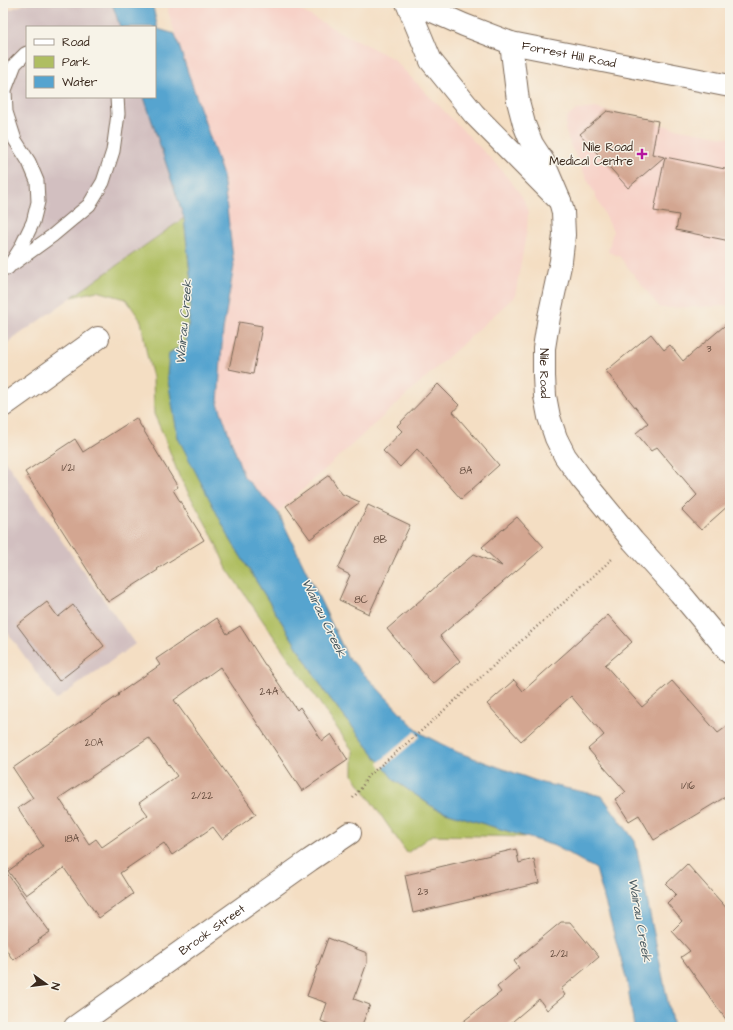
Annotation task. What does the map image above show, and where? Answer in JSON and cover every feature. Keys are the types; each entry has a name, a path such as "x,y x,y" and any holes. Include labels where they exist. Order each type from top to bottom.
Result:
{"street":[{"path":"407,3 431,61 474,114 560,201"},
{"name":"Forrest Hill Road","path":"414,3 464,25 511,43 730,86"},
{"name":"Nile Road","path":"511,43 518,101 524,124 532,144 543,161 564,212 564,235 561,261 544,348 545,396 549,417 556,438 565,456 586,484 730,653"},
{"path":"3,406 98,338"},
{"name":"Brook Street","path":"75,1027 350,833"}],"lane":[{"path":"5,269 20,249 33,222 38,202 37,181 29,162 15,140 6,112 5,90 15,64 26,53"},
{"path":"5,269 52,236 89,205 103,182 113,151 118,114 116,98"}],"path":[{"path":"353,798 362,787 367,777 420,732 614,557"}],"shaded area":[{"path":"28,3 112,3 120,26 26,26 26,98 144,98 184,218 3,346 3,12"},
{"path":"169,3 287,3 393,59 498,166 519,192 524,200 528,212 527,229 515,296 278,512 244,477 218,403 223,330 234,266 223,176 168,12"},
{"path":"595,108 674,128 730,138 730,293 727,306 660,308 619,256 608,252 613,231 571,147 565,129 567,117 577,110"},
{"path":"3,458 135,644 56,700 3,626"}],"green space":[{"path":"184,218 192,291 186,344 169,353 230,539 325,692 394,780 436,809 527,837 432,835 407,853 353,775 353,751 227,569 211,533 179,476 154,414 153,377 147,355 141,321 126,299 97,291 72,297"}],"water":[{"name":"Wairau Creek","path":"112,3 152,3 158,29 175,34 223,176 234,266 223,330 218,403 244,477 278,512 347,656 417,730 457,752 542,783 602,796 635,841 673,1027 634,1027 627,981 596,869 555,846 436,809 394,780 325,692 230,539 178,438 167,375 169,353 186,344 192,291 184,218 144,98 156,98 156,26 120,26"}],"pier":[{"path":"415,731 420,737 382,769 378,763"}],"building":[{"path":"607,111 658,121 652,154 664,157 628,188 580,134"},
{"path":"665,157 730,170 730,241 676,230 679,215 654,211"},
{"path":"730,321 730,504 701,530 682,510 697,495 657,447 651,451 636,433 648,423 606,371 651,334 664,350 670,345 683,361"},
{"path":"239,322 262,326 253,374 229,369"},
{"path":"438,384 459,405 453,412 499,465 461,499 417,449 400,467 383,451 402,431 397,426"},
{"path":"136,418 178,487 173,490 204,540 108,602 25,472 75,439 83,452"},
{"path":"329,475 342,494 360,502 310,539 286,506"},
{"path":"368,505 410,525 369,614 339,600 350,575 338,569"},
{"path":"517,517 544,547 440,636 460,661 433,684 387,629 474,554 502,566 482,547"},
{"path":"47,602 58,617 73,605 104,646 59,681 17,625"},
{"path":"608,615 632,642 605,665 642,707 672,681 718,733 730,724 730,794 654,840 639,815 629,821 615,799 626,792 588,749 604,735 571,696 521,741 487,704 514,680 523,691"},
{"path":"217,618 227,634 240,626 265,665 297,710 300,707 322,741 331,734 348,760 302,791 220,667 174,700 256,814 222,839 213,827 172,855 164,843 120,873 133,894 99,918 64,868 26,895 8,871 43,846 18,808 33,798 13,768 160,665 156,659","holes":["149,738 177,776 139,803 148,815 102,847 96,839 89,844 59,798"]},
{"path":"516,849 519,863 534,859 539,883 413,913 405,875"},
{"path":"687,864 730,912 730,1025 681,957 690,951 672,931 682,921 667,903 676,894 666,884"},
{"path":"3,868 50,932 38,940 39,942 13,960 3,945"},
{"path":"561,922 570,922 599,957 561,989 565,995 547,1010 539,999 506,1027 456,1027 501,992 497,987 519,968 514,961"},
{"path":"328,938 367,953 367,963 354,999 370,1005 361,1027 337,1027 321,1021 327,1003 307,996"}],"place":[{"name":"Nile Road Medical Centre","path":"642,154"}]}
